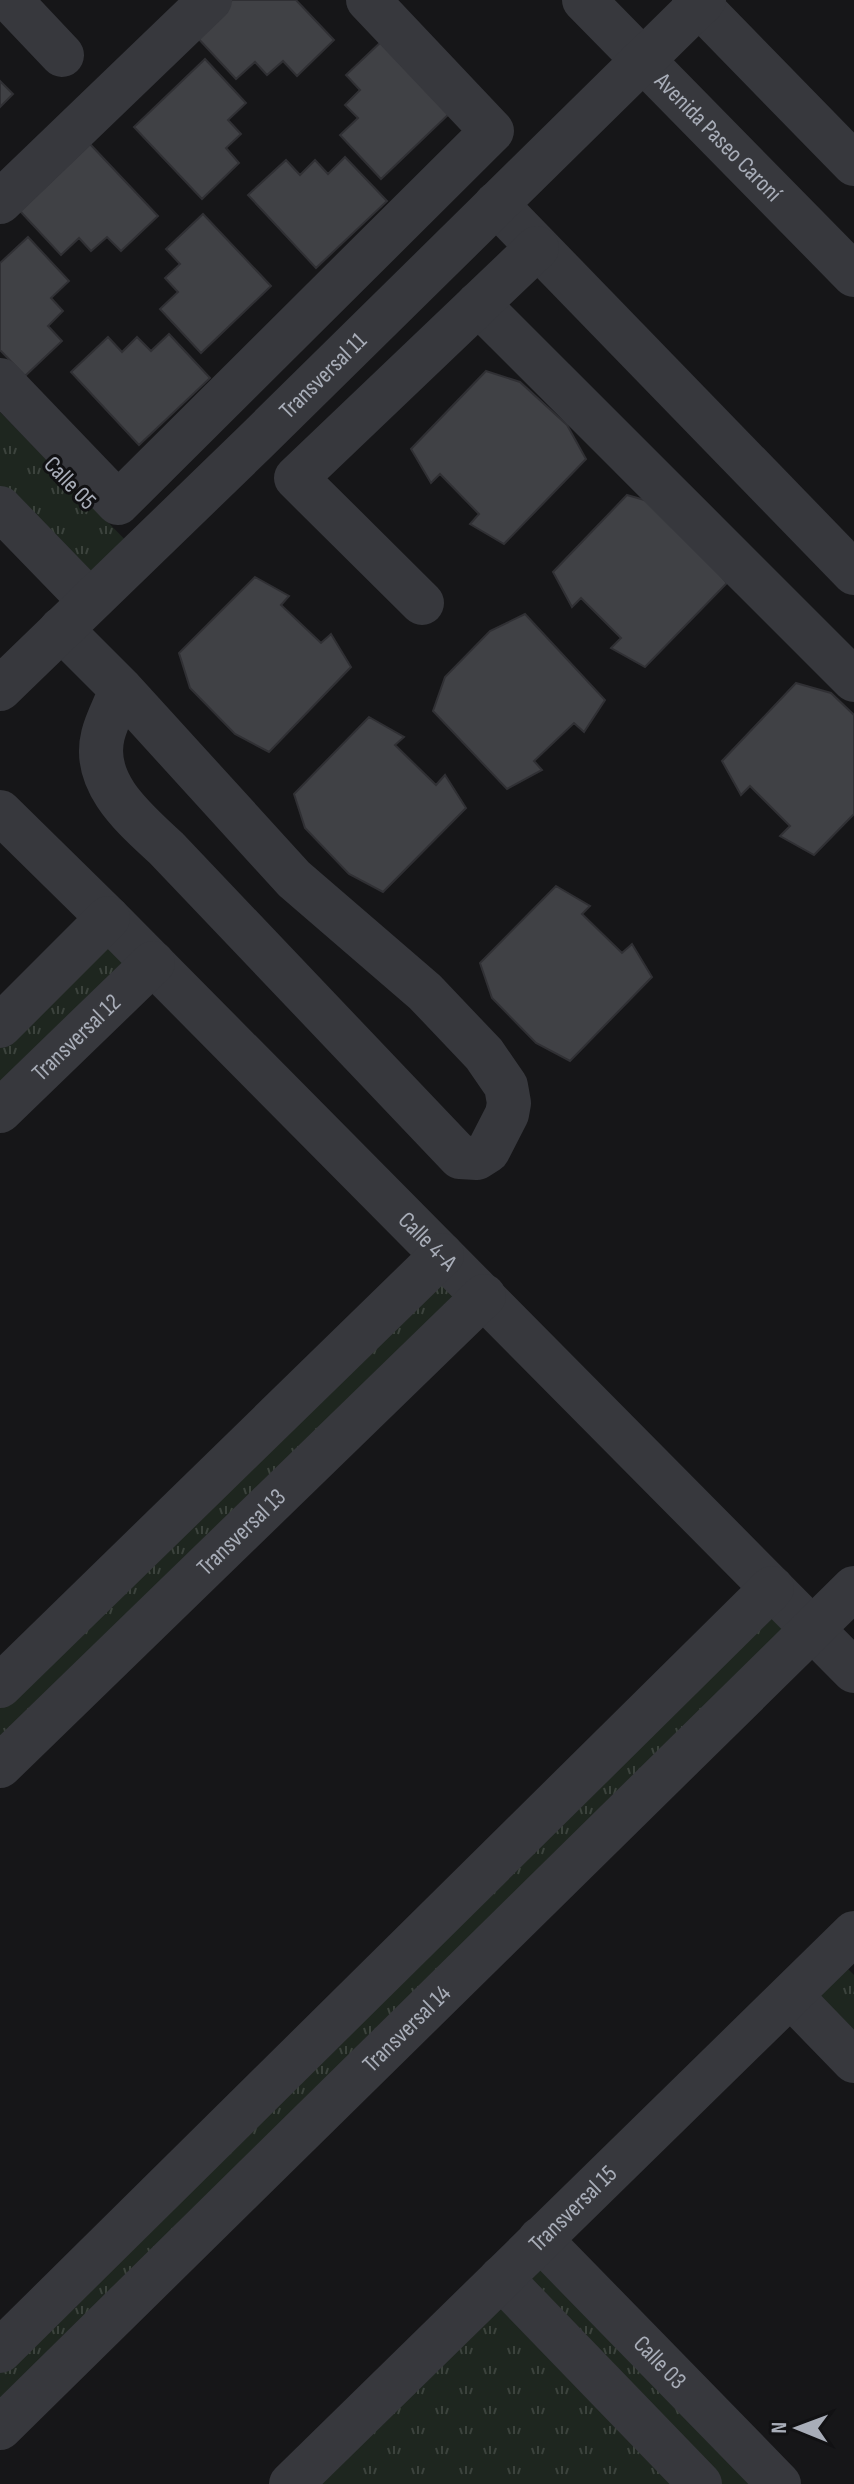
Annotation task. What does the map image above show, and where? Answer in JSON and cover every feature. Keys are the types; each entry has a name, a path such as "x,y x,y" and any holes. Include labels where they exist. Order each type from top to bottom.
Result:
{"street":[{"path":"10,0 62,55"},
{"path":"0,202 210,0"},
{"path":"0,380 118,503 492,131 368,0"},
{"name":"Avenida Paseo Caroní","path":"584,0 854,275"},
{"path":"699,2 854,164"},
{"name":"Transversal 11","path":"0,689 699,2"},
{"path":"496,204 854,573"},
{"path":"422,603 296,478 537,248"},
{"path":"352,271 390,309"},
{"path":"478,304 854,680"},
{"name":"Calle 05","path":"0,412 139,554"},
{"path":"0,508 76,615 121,689 294,879 425,992 484,1054 506,1086 509,1103 507,1114 488,1151 477,1158 460,1157 128,809 109,785 100,760 103,735 121,689"},
{"name":"Calle 4-A","path":"0,812 854,1671"},
{"path":"0,1026 108,918"},
{"name":"Transversal 12","path":"0,1111 153,963"},
{"path":"0,1686 442,1255"},
{"name":"Transversal 13","path":"2,1761 484,1296"},
{"path":"0,2351 772,1588"},
{"name":"Transversal 14","path":"0,2428 854,1588"},
{"path":"533,1826 569,1866"},
{"name":"Transversal 15","path":"291,2484 791,1996 847,1953"},
{"path":"791,1996 854,2061"},
{"path":"309,2046 346,2087"},
{"path":"121,2232 158,2273"},
{"name":"Calle 03","path":"540,2239 779,2484"},
{"path":"501,2278 700,2484"}],"green space":[{"path":"0,412 139,554 90,601 0,508"},
{"path":"110,918 154,962 0,1111 0,1026"},
{"path":"415,1279 483,1294 0,1766 0,1686"},
{"path":"774,1588 812,1626 0,2428 0,2351"},
{"path":"833,1954 854,1975 854,2061 791,1996"},
{"path":"542,2239 780,2484 291,2484"}],"building":[{"path":"232,0 296,0 334,40 297,76 283,61 267,75 255,62 236,79 195,35"},
{"path":"383,40 451,112 381,179 340,135 358,118 345,105 360,90 346,75"},
{"path":"205,59 246,103 228,120 241,134 226,148 239,163 202,199 134,127"},
{"path":"0,81 13,94 0,107"},
{"path":"90,144 158,216 121,251 107,237 91,251 79,238 61,255 20,211"},
{"path":"345,157 387,201 316,268 248,195 286,160 300,175 315,160 328,174"},
{"path":"203,214 271,286 201,353 160,309 178,292 165,278 180,264 166,249"},
{"path":"28,237 69,281 51,298 63,311 48,326 62,341 25,376 0,350 0,263"},
{"path":"169,334 210,378 139,445 71,372 108,337 122,352 137,337 151,351"},
{"path":"486,371 520,382 567,425 586,459 504,544 470,524 479,514 440,474 431,483 411,449"},
{"path":"627,495 662,505 727,583 645,667 611,648 621,638 581,598 572,607 553,572"},
{"path":"255,577 289,596 281,605 321,643 331,634 351,667 269,752 235,734 190,688 179,653"},
{"path":"525,614 605,700 584,732 574,723 534,761 542,770 507,789 433,711 445,677 490,631"},
{"path":"796,683 831,693 854,715 854,814 814,855 780,836 790,826 750,786 741,795 722,761"},
{"path":"369,717 404,737 395,745 436,785 445,775 466,808 383,892 349,874 305,828 294,794"},
{"path":"556,886 590,906 582,914 622,953 632,944 652,977 570,1061 536,1043 492,998 480,963"}]}
